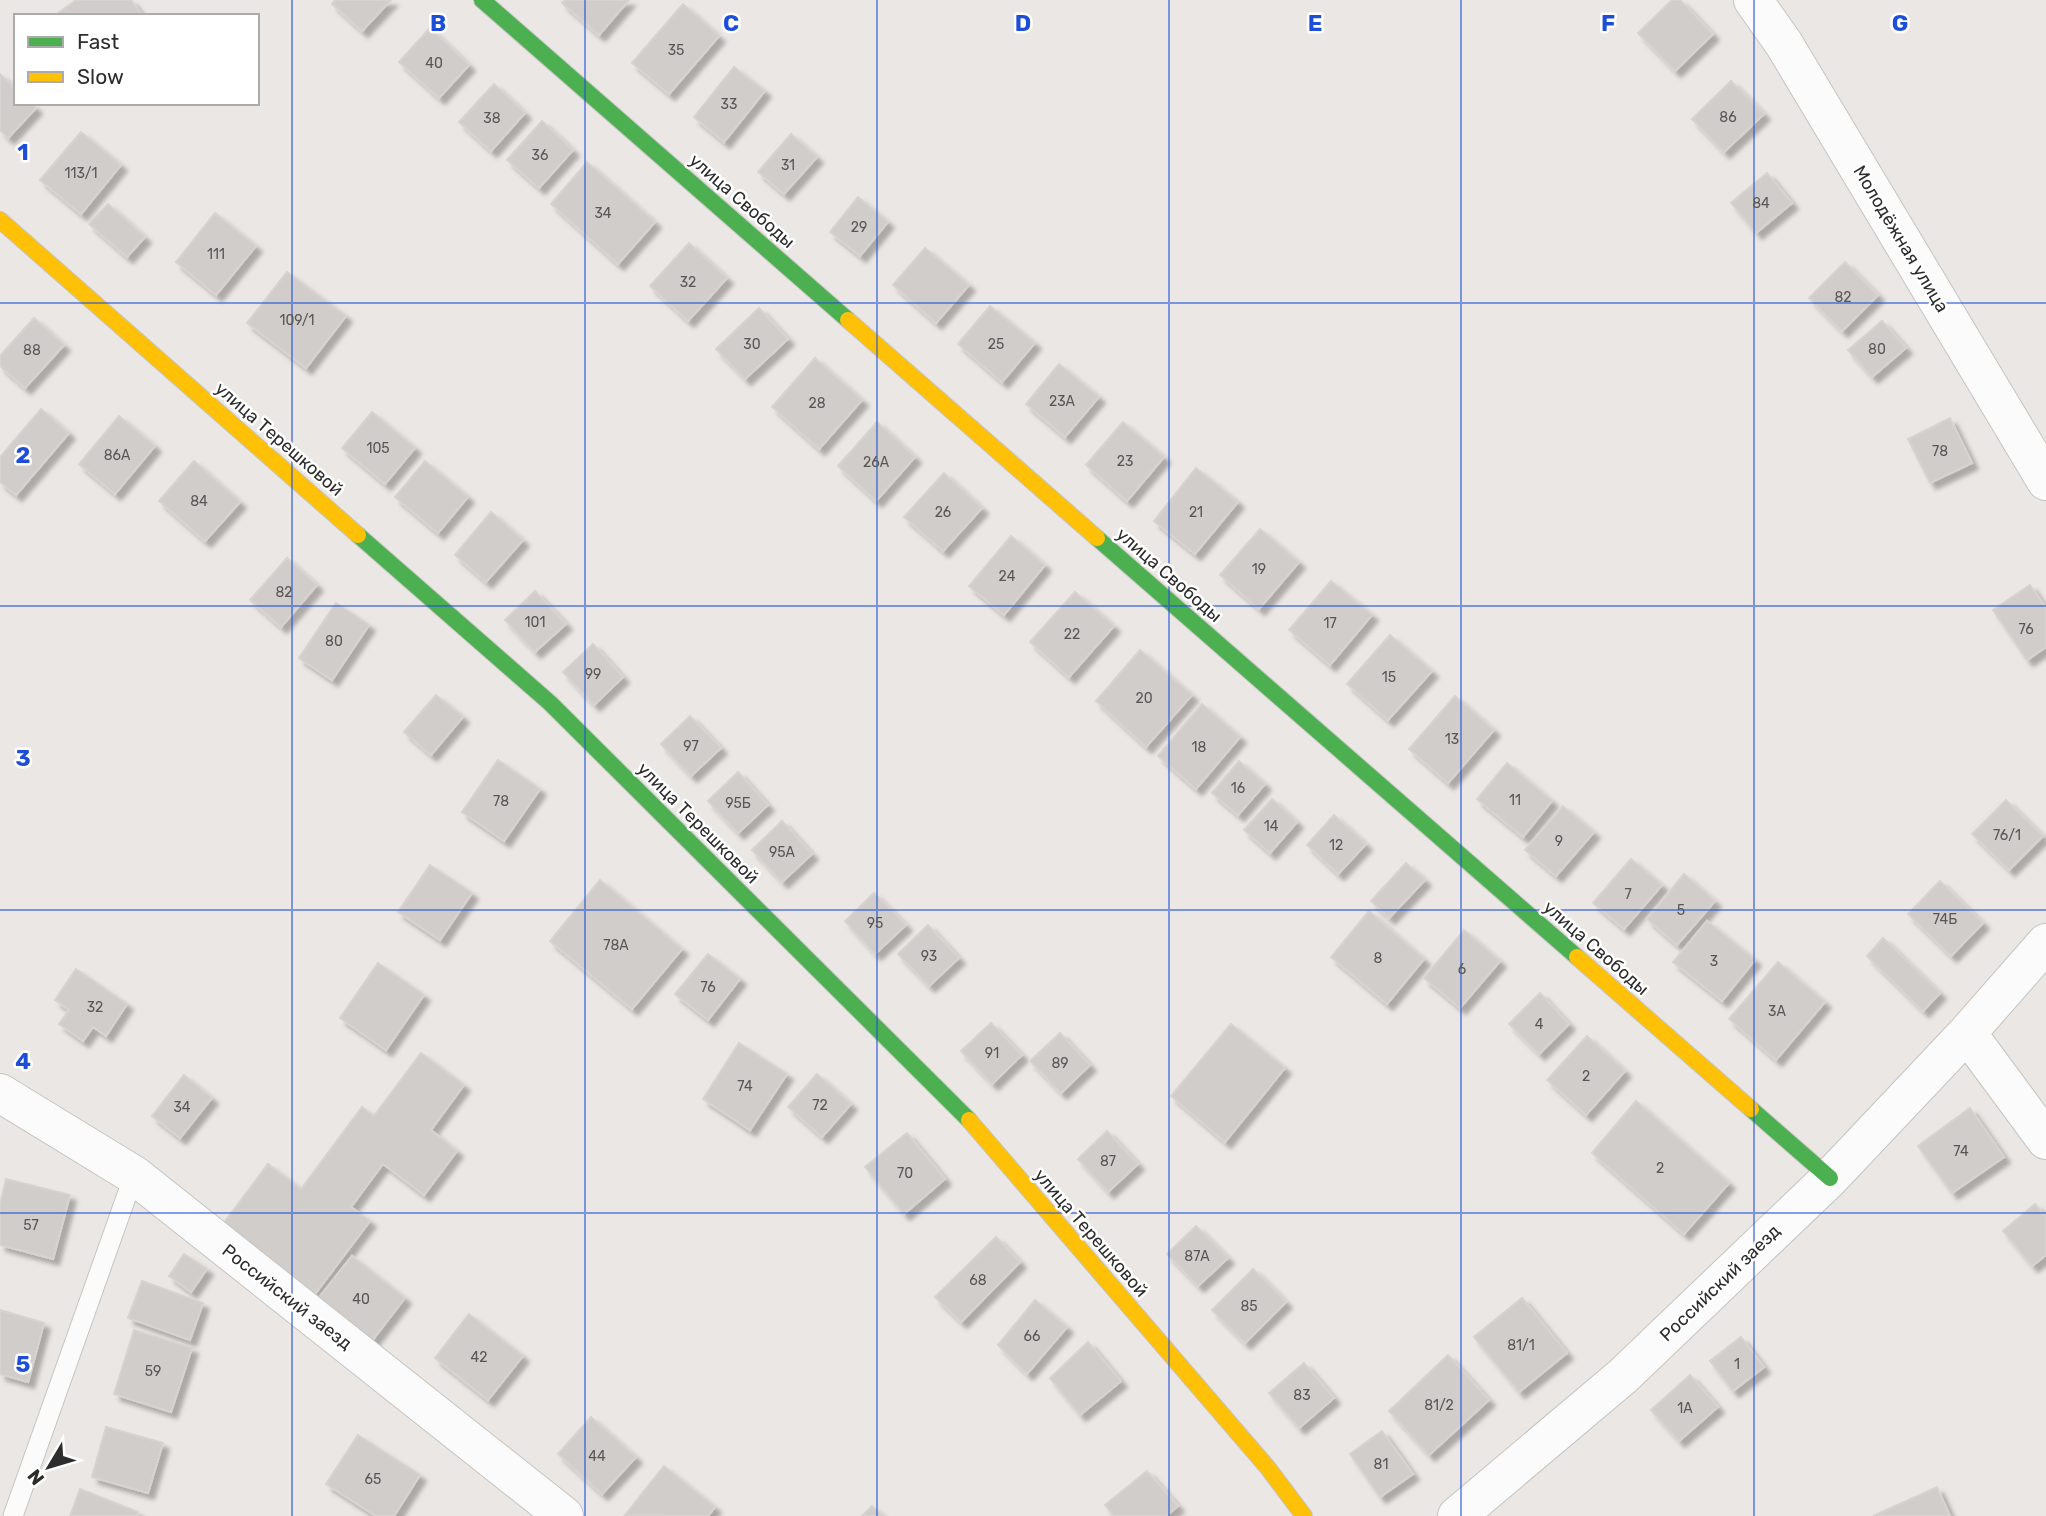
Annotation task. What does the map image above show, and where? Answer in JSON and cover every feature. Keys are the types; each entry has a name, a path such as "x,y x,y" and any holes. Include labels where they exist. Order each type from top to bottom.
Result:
{"street":[{"name":"улица Свободы","path":"482,0 1830,1178"},
{"name":"Молодёжная улица","path":"1753,0 1784,44 2046,481"},
{"name":"улица Терешковой","path":"0,219 580,732 965,1116 1268,1468 1304,1516"},
{"path":"2046,943 1967,1033 2046,1140"},
{"name":"Российский заезд","path":"1457,1516 1623,1376 1830,1178 1967,1033"},
{"name":"Российский заезд","path":"0,1093 134,1175 564,1516"}],"lane":[{"path":"13,1516 134,1175"}],"building":[{"path":"76,0 131,0 141,14 57,14"},
{"path":"335,0 391,0 362,31 332,4"},
{"path":"565,0 629,0 599,35 562,3"},
{"path":"1672,0 1680,0 1713,34 1675,71 1638,33"},
{"path":"683,4 719,36 669,94 632,63"},
{"path":"430,28 469,65 439,98 399,62"},
{"path":"734,67 765,91 724,142 694,117"},
{"path":"0,74 14,87 14,105 33,105 36,108 8,138 0,130"},
{"path":"1731,81 1764,114 1724,152 1692,119"},
{"path":"494,84 525,113 491,151 459,122"},
{"path":"542,121 573,150 539,188 507,160"},
{"path":"81,132 121,165 81,214 40,180"},
{"path":"791,134 817,157 784,194 758,172"},
{"path":"587,162 655,222 618,264 551,204"},
{"path":"1767,173 1792,203 1756,233 1731,203"},
{"path":"858,197 888,222 860,256 830,232"},
{"path":"108,204 145,237 127,257 89,224"},
{"path":"215,213 256,246 216,295 176,262"},
{"path":"689,243 727,278 688,321 650,286"},
{"path":"925,248 969,285 936,323 893,285"},
{"path":"1845,262 1878,295 1842,331 1809,298"},
{"path":"287,272 346,316 306,368 247,323"},
{"path":"990,306 1035,343 1002,382 958,344"},
{"path":"759,308 788,339 745,379 716,349"},
{"path":"34,318 64,345 25,388 0,366 0,356"},
{"path":"1882,321 1906,348 1872,377 1848,350"},
{"path":"815,358 862,400 819,449 772,407"},
{"path":"1059,364 1099,397 1065,437 1026,404"},
{"path":"41,409 69,433 16,495 0,482 0,457"},
{"path":"372,412 415,448 385,484 342,448"},
{"path":"119,416 155,446 115,494 79,464"},
{"path":"1950,418 1972,463 1930,483 1908,439"},
{"path":"877,422 915,457 876,501 838,466"},
{"path":"1123,422 1164,457 1127,501 1086,465"},
{"path":"194,461 240,502 205,541 159,501"},
{"path":"425,461 468,497 438,533 395,497"},
{"path":"1196,468 1238,502 1195,554 1154,521"},
{"path":"944,473 982,508 943,551 904,517"},
{"path":"491,512 523,540 486,582 455,555"},
{"path":"1260,529 1299,562 1259,609 1220,575"},
{"path":"1011,536 1045,565 1004,615 969,586"},
{"path":"287,558 317,585 281,627 250,600"},
{"path":"1331,581 1372,615 1330,665 1289,630"},
{"path":"2030,585 2046,608 2046,647 2027,660 1993,610"},
{"path":"535,591 566,624 535,652 505,620"},
{"path":"1075,592 1114,626 1069,677 1030,642"},
{"path":"336,603 369,625 332,680 299,658"},
{"path":"1390,635 1432,671 1388,720 1347,684"},
{"path":"593,644 623,677 594,705 563,672"},
{"path":"1140,650 1192,695 1146,747 1096,701"},
{"path":"436,695 463,717 431,755 404,732"},
{"path":"1455,696 1494,730 1448,783 1409,749"},
{"path":"1202,704 1240,737 1196,789 1158,756"},
{"path":"690,716 721,748 691,776 661,744"},
{"path":"498,760 540,789 504,841 462,812"},
{"path":"1239,761 1265,784 1238,815 1212,793"},
{"path":"1507,763 1552,801 1523,837 1477,799"},
{"path":"738,772 768,805 738,833 708,801"},
{"path":"1272,799 1297,822 1270,853 1244,830"},
{"path":"2006,800 2043,836 2009,870 1972,834"},
{"path":"1563,806 1594,832 1556,876 1525,850"},
{"path":"1334,815 1366,844 1338,874 1307,845"},
{"path":"782,821 812,854 782,882 752,850"},
{"path":"1631,859 1662,885 1624,929 1593,903"},
{"path":"1406,863 1425,880 1389,918 1371,901"},
{"path":"430,865 472,893 440,940 398,912"},
{"path":"1684,874 1715,901 1677,945 1647,919"},
{"path":"600,880 682,949 632,1009 550,941"},
{"path":"1940,881 1983,923 1951,956 1908,914"},
{"path":"874,893 906,925 875,954 845,921"},
{"path":"1369,911 1424,959 1387,1004 1331,957"},
{"path":"1707,921 1755,960 1722,1001 1673,962"},
{"path":"928,925 959,958 929,986 898,954"},
{"path":"1464,930 1500,961 1460,1008 1424,978"},
{"path":"1883,938 1940,993 1923,1011 1867,956"},
{"path":"708,954 740,979 708,1020 675,994"},
{"path":"1778,962 1825,1002 1776,1060 1729,1019"},
{"path":"378,963 424,995 386,1050 340,1018"},
{"path":"76,969 127,1004 106,1036 93,1027 83,1041 59,1024 69,1010 55,1000"},
{"path":"1540,993 1569,1024 1539,1054 1509,1024"},
{"path":"991,1023 1022,1055 992,1084 961,1051"},
{"path":"1231,1024 1285,1068 1225,1142 1171,1096"},
{"path":"1060,1033 1090,1065 1061,1093 1030,1061"},
{"path":"1587,1036 1625,1071 1586,1115 1547,1080"},
{"path":"739,1043 787,1074 750,1130 703,1099"},
{"path":"421,1053 464,1085 431,1130 457,1151 424,1195 383,1164 351,1207 370,1221 315,1294 223,1224 268,1164 301,1189 362,1107 374,1116"},
{"path":"817,1074 851,1104 822,1137 788,1107"},
{"path":"184,1075 212,1098 180,1138 152,1116"},
{"path":"1636,1101 1729,1183 1684,1234 1592,1153"},
{"path":"1970,1108 2004,1157 1952,1193 1918,1146"},
{"path":"1107,1131 1138,1164 1108,1192 1078,1159"},
{"path":"907,1133 945,1179 904,1214 865,1167"},
{"path":"6,1179 70,1195 53,1259 0,1245 0,1204"},
{"path":"2035,1204 2046,1217 2046,1255 2032,1266 2003,1231"},
{"path":"1196,1226 1228,1258 1198,1286 1167,1254"},
{"path":"996,1237 1020,1262 961,1322 935,1297"},
{"path":"184,1254 207,1269 191,1292 169,1276"},
{"path":"352,1256 405,1298 371,1342 317,1300"},
{"path":"1253,1269 1286,1302 1245,1343 1212,1310"},
{"path":"142,1281 203,1303 190,1340 128,1318"},
{"path":"1522,1298 1567,1353 1519,1392 1474,1337"},
{"path":"1035,1300 1067,1327 1027,1374 998,1345"},
{"path":"0,1310 44,1323 28,1382 0,1374"},
{"path":"469,1314 523,1356 488,1400 435,1358"},
{"path":"134,1330 192,1348 171,1412 114,1394"},
{"path":"1741,1337 1764,1367 1733,1391 1710,1361"},
{"path":"1088,1342 1121,1381 1080,1415 1050,1378"},
{"path":"1448,1355 1489,1400 1429,1455 1389,1411"},
{"path":"1304,1363 1334,1398 1299,1428 1269,1393"},
{"path":"1690,1375 1718,1407 1679,1441 1651,1410"},
{"path":"591,1417 636,1457 602,1494 558,1454"},
{"path":"106,1427 163,1443 148,1493 92,1477"},
{"path":"1382,1431 1413,1474 1380,1497 1350,1454"},
{"path":"358,1435 420,1475 394,1516 376,1516 326,1484"},
{"path":"664,1466 715,1507 708,1516 625,1515"},
{"path":"1147,1471 1178,1506 1166,1516 1114,1516 1105,1505"},
{"path":"1937,1487 1950,1516 1873,1516"},
{"path":"80,1489 138,1512 137,1516 70,1516"},
{"path":"872,1506 883,1516 862,1516"}],"traffic: fast":[{"path":"482,0 848,320"},
{"path":"358,535 550,703 969,1120"},
{"path":"1097,538 1577,957"},
{"path":"1751,1109 1830,1178"}],"traffic: slow":[{"path":"0,220 358,535"},
{"path":"848,320 1097,538"},
{"path":"1577,957 1751,1109"},
{"path":"969,1120 1268,1468 1304,1516"}]}
